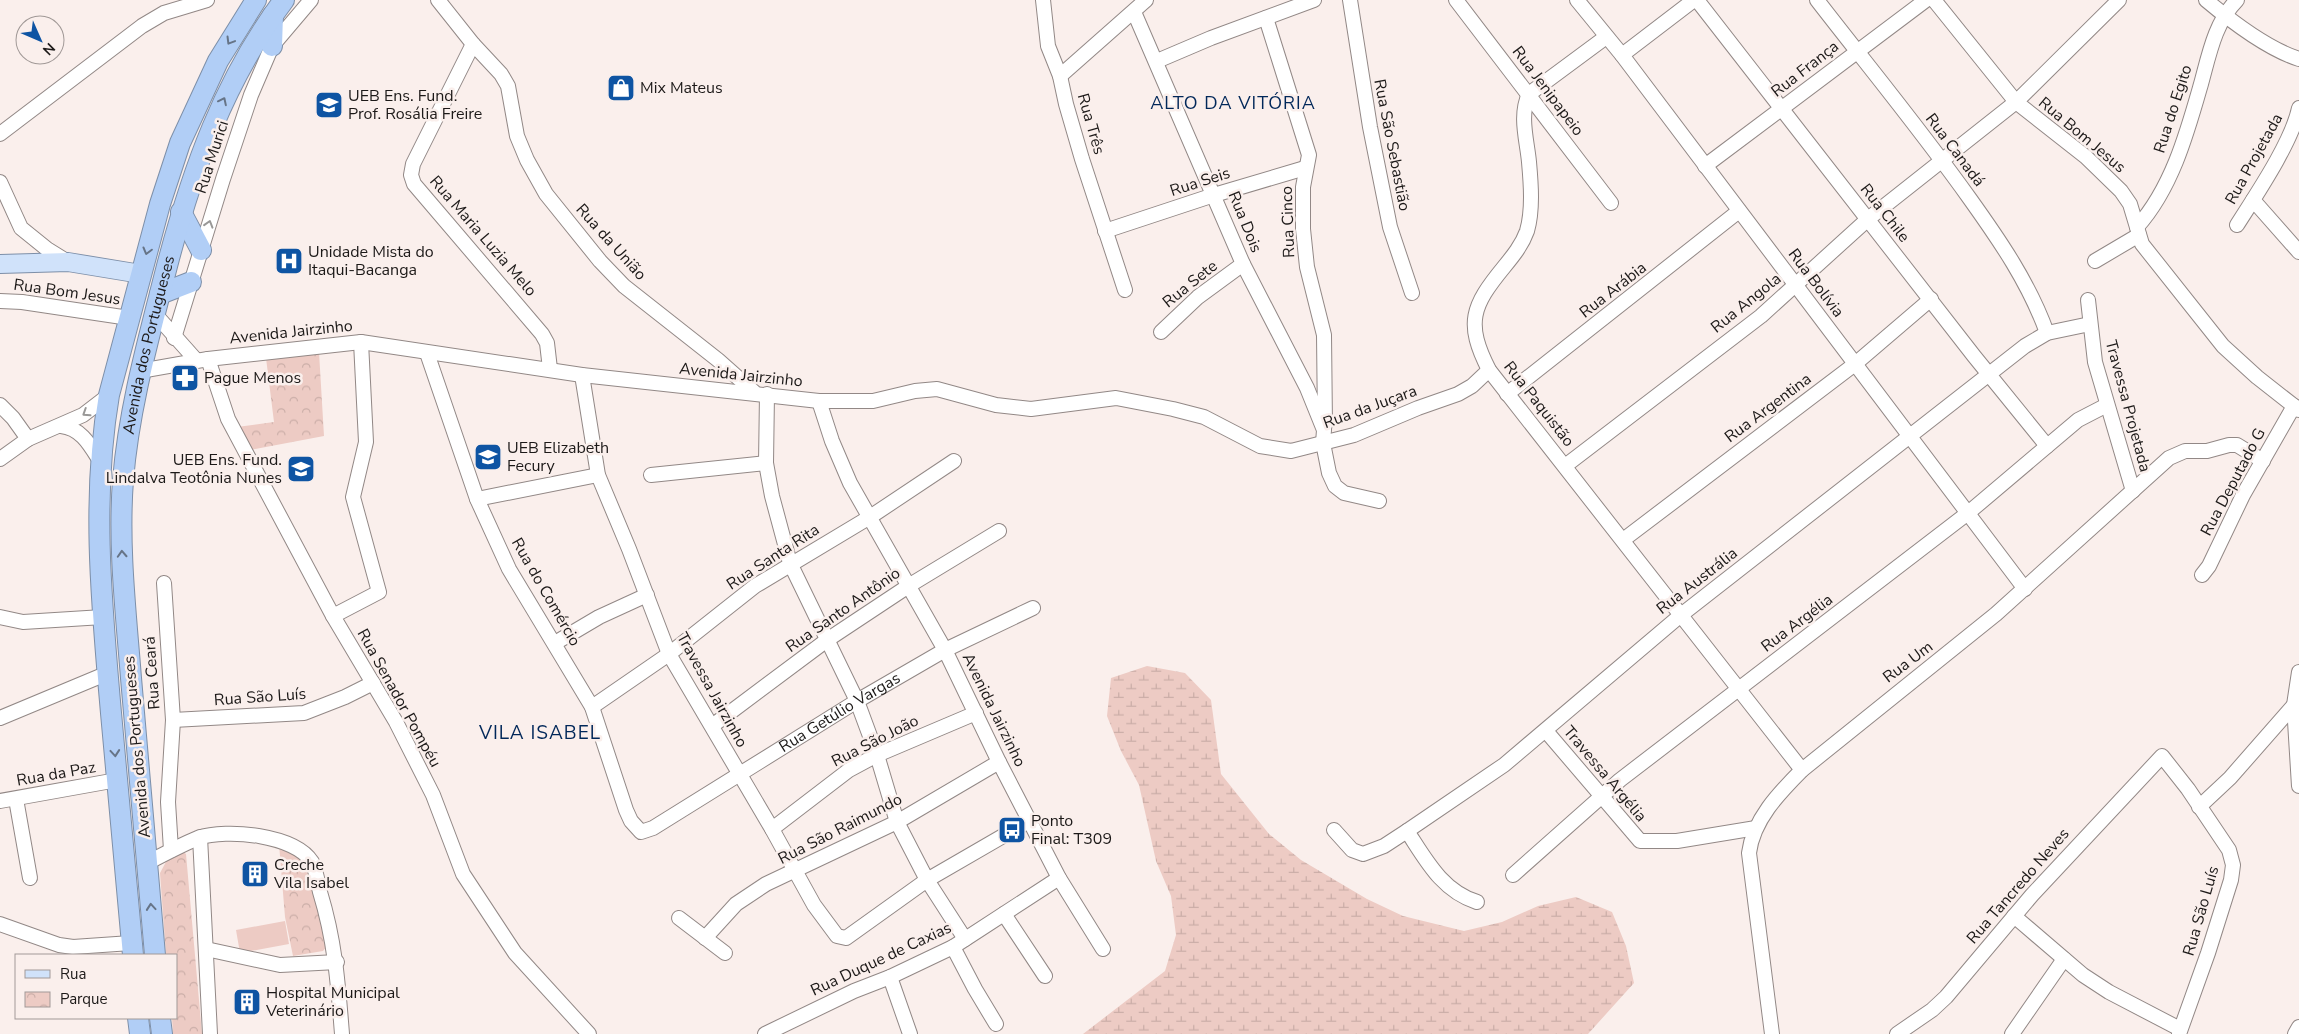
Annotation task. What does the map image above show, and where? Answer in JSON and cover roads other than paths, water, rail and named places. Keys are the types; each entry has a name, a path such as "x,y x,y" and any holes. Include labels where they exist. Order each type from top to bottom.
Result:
{"highway":[{"name":"Avenida dos Portugueses","path":"132,949 103,618 99,508 100,461 109,395 160,204 190,117 218,61 256,0"},
{"name":"Avenida dos Portugueses","path":"155,954 122,536 126,449 140,371 181,212 191,181 223,101 278,7"},
{"path":"272,46 278,7"},
{"path":"181,212 201,250"},
{"path":"160,294 191,282"},
{"path":"112,717 123,712 129,719 134,786 143,814"},
{"path":"160,1019 162,1034"}],"main road":[{"path":"0,264 68,262 141,274"}],"street":[{"path":"0,134 142,26 164,13 207,0"},
{"name":"Rua Murici","path":"174,338 251,95 272,46 311,0"},
{"path":"438,0 474,44"},
{"name":"Rua Três","path":"1043,0 1048,46 1060,76 1066,104 1125,290"},
{"path":"1060,76 1146,0"},
{"path":"1157,61 1211,38 1314,0"},
{"name":"Rua São Sebastião","path":"1350,0 1370,127 1390,227 1412,293"},
{"name":"Rua Jenipapeio","path":"1456,0 1611,203"},
{"name":"Rua Bolívia","path":"1577,0 1622,55 2025,589"},
{"path":"1622,55 1696,0"},
{"name":"Rua Chile","path":"1696,0 1988,374 2047,446"},
{"name":"Rua Canadá","path":"1817,0 1943,161 2014,264 2033,298 2047,333"},
{"name":"Rua França","path":"1705,166 1926,0"},
{"name":"Rua Bom Jesus","path":"1934,0 2016,102 2086,157 2121,191 2130,204 2138,231 2147,250 2223,346 2244,366 2296,408"},
{"name":"Rua Angola","path":"1565,466 1761,316 1796,286 1829,252 1868,219 2016,102 2119,0"},
{"path":"2206,0 2224,15 2276,48 2299,59"},
{"name":"Rua do Egito","path":"2138,231 2169,178 2189,125 2213,44 2224,15 2237,0"},
{"name":"Rua Dois","path":"1134,12 1157,61 1243,264 1304,381 1324,436"},
{"name":"Rua Cinco","path":"1266,18 1309,155 1305,168 1303,229 1307,267 1324,335 1324,436"},
{"path":"1528,94 1606,37"},
{"name":"Rua da União","path":"474,44 502,74 508,86 518,136 527,160 546,194 600,261 624,286 760,393"},
{"name":"Rua Maria Luzia Melo","path":"474,44 412,164 411,175 414,184 542,334 547,343 550,369"},
{"name":"Rua Paquistão","path":"1528,94 1523,110 1530,187 1527,231 1516,252 1483,295 1475,314 1476,339 1489,370 1507,394 1802,770"},
{"name":"Rua Projetada","path":"2237,225 2297,127 2299,108"},
{"name":"Rua Seis","path":"1106,231 1214,194 1305,168"},
{"path":"0,182 20,228 47,249 68,262"},
{"path":"2253,200 2299,252"},
{"name":"Rua Arábia","path":"1507,394 1739,211"},
{"path":"2095,261 2138,231"},
{"name":"Rua Sete","path":"1161,332 1198,297 1243,264"},
{"name":"Rua Argentina","path":"1623,540 1854,364 1930,299"},
{"name":"Travessa Projetada","path":"2088,300 2095,362 2133,491"},
{"name":"Rua Bom Jesus","path":"0,301 22,302 129,318"},
{"path":"155,314 174,338 202,360"},
{"name":"Rua Austrália","path":"1334,830 1352,850 1363,854 1384,846 1407,831 1504,765 1681,615 2025,346 2047,333 2090,324"},
{"path":"333,616 379,592 352,498 366,442 361,342"},
{"name":"Avenida Jairzinho","path":"140,371 202,360 361,342 582,375 674,386 760,393 819,401 832,441 850,483 910,585 945,650 1059,878 1103,949"},
{"name":"Rua do Comércio","path":"426,352 478,499 509,569 592,707 631,821 641,832 653,828"},
{"name":"Rua Senador Pompéu","path":"202,360 228,419 333,616 373,683 432,795 464,874 515,953 589,1034"},
{"name":"Rua da Juçara","path":"819,401 874,401 915,390 937,389 988,404 1031,409 1116,398 1173,408 1204,417 1268,449 1291,451 1324,436 1354,435 1418,408 1458,394 1472,386 1489,370"},
{"name":"Travessa Jairzinho","path":"582,375 598,475 669,654 739,776 772,829 795,872 831,930 841,938 846,938 927,880"},
{"path":"760,393 766,463 772,496 790,563 857,701 877,756 897,822 959,943 975,989 996,1024"},
{"path":"0,458 28,439 83,415 109,395"},
{"path":"0,405 13,418 28,439"},
{"name":"Rua Argélia","path":"1513,875 1563,833 1602,795 1968,513 2078,420 2107,405"},
{"name":"Rua Deputado G","path":"2202,575 2209,566 2263,461 2296,408"},
{"path":"61,426 68,426 79,433 100,461"},
{"path":"1324,436 1329,473 1335,486 1344,493 1379,501"},
{"name":"Rua Um","path":"1772,1034 1750,874 1749,853 1751,840 1756,828 1779,794 1802,770 2025,589 2169,458 2185,451 2207,451 2229,445 2237,445 2263,461"},
{"name":"Rua Santa Rita","path":"592,707 669,654 755,586 790,563 870,517 954,461"},
{"path":"651,475 766,463"},
{"path":"478,499 598,475"},
{"name":"Rua Santo Antônio","path":"712,726 827,640 910,585 999,531"},
{"name":"Rua Ceará","path":"164,583 173,720 168,802 171,850"},
{"path":"555,643 599,617 647,595"},
{"name":"Rua Getúlio Vargas","path":"653,828 857,701 945,650 1033,608"},
{"path":"0,617 22,622 103,618"},
{"path":"2299,672 2294,706 2299,786"},
{"path":"0,718 108,673"},
{"name":"Rua São Luís","path":"173,720 304,713 345,697 373,683"},
{"path":"2199,807 2236,770 2294,706"},
{"name":"Rua São João","path":"772,829 849,770 976,713"},
{"name":"Travessa Argélia","path":"1546,731 1602,795 1634,836 1642,841 1677,841 1756,828"},
{"name":"Rua São Luís","path":"2162,756 2229,850 2233,872 2208,953 2179,1031"},
{"name":"Rua Tancredo Neves","path":"1897,1034 1932,1010 1946,997 2014,916 2111,808 2162,756"},
{"name":"Rua São Raimundo","path":"705,938 736,904 766,884 795,872 897,822 1000,762"},
{"name":"Rua da Paz","path":"0,801 117,780"},
{"path":"16,799 30,878"},
{"path":"927,880 1029,821"},
{"path":"1407,831 1427,862 1448,888 1467,899 1477,902"},
{"path":"147,863 200,837 236,834 263,837 290,844 304,854 312,863 331,928 337,962 342,1034"},
{"path":"200,837 210,1034"},
{"name":"Rua Duque de Caxias","path":"765,1034 959,943 1059,878"},
{"path":"1004,914 1045,976"},
{"path":"2014,916 2064,960 2109,992 2179,1031"},
{"path":"679,918 725,953"},
{"path":"0,924 59,945 132,949"},
{"path":"206,950 280,965 337,962"},
{"path":"2012,1034 2064,960"},
{"path":"890,977 910,1034"},
{"path":"2295,1034 2299,1027"}],"place":[{"name":"Mix Mateus","path":"621,88"},
{"name":"UEB Ens. Fund. Prof. Rosália Freire","path":"329,105"},
{"name":"Unidade Mista do Itaqui-Bacanga","path":"289,261"},
{"name":"Pague Menos","path":"185,378"},
{"name":"UEB Elizabeth Fecury","path":"488,457"},
{"name":"UEB Ens. Fund. Lindalva Teotônia Nunes","path":"301,469"},
{"name":"Ponto Final: T309","path":"1012,830"},
{"name":"Creche Vila Isabel","path":"255,874"},
{"name":"Hospital Municipal Veterinário","path":"247,1002"}],"district":[{"name":"ALTO DA VITÓRIA","path":"1233,103"},
{"name":"VILA ISABEL","path":"540,733"}]}
